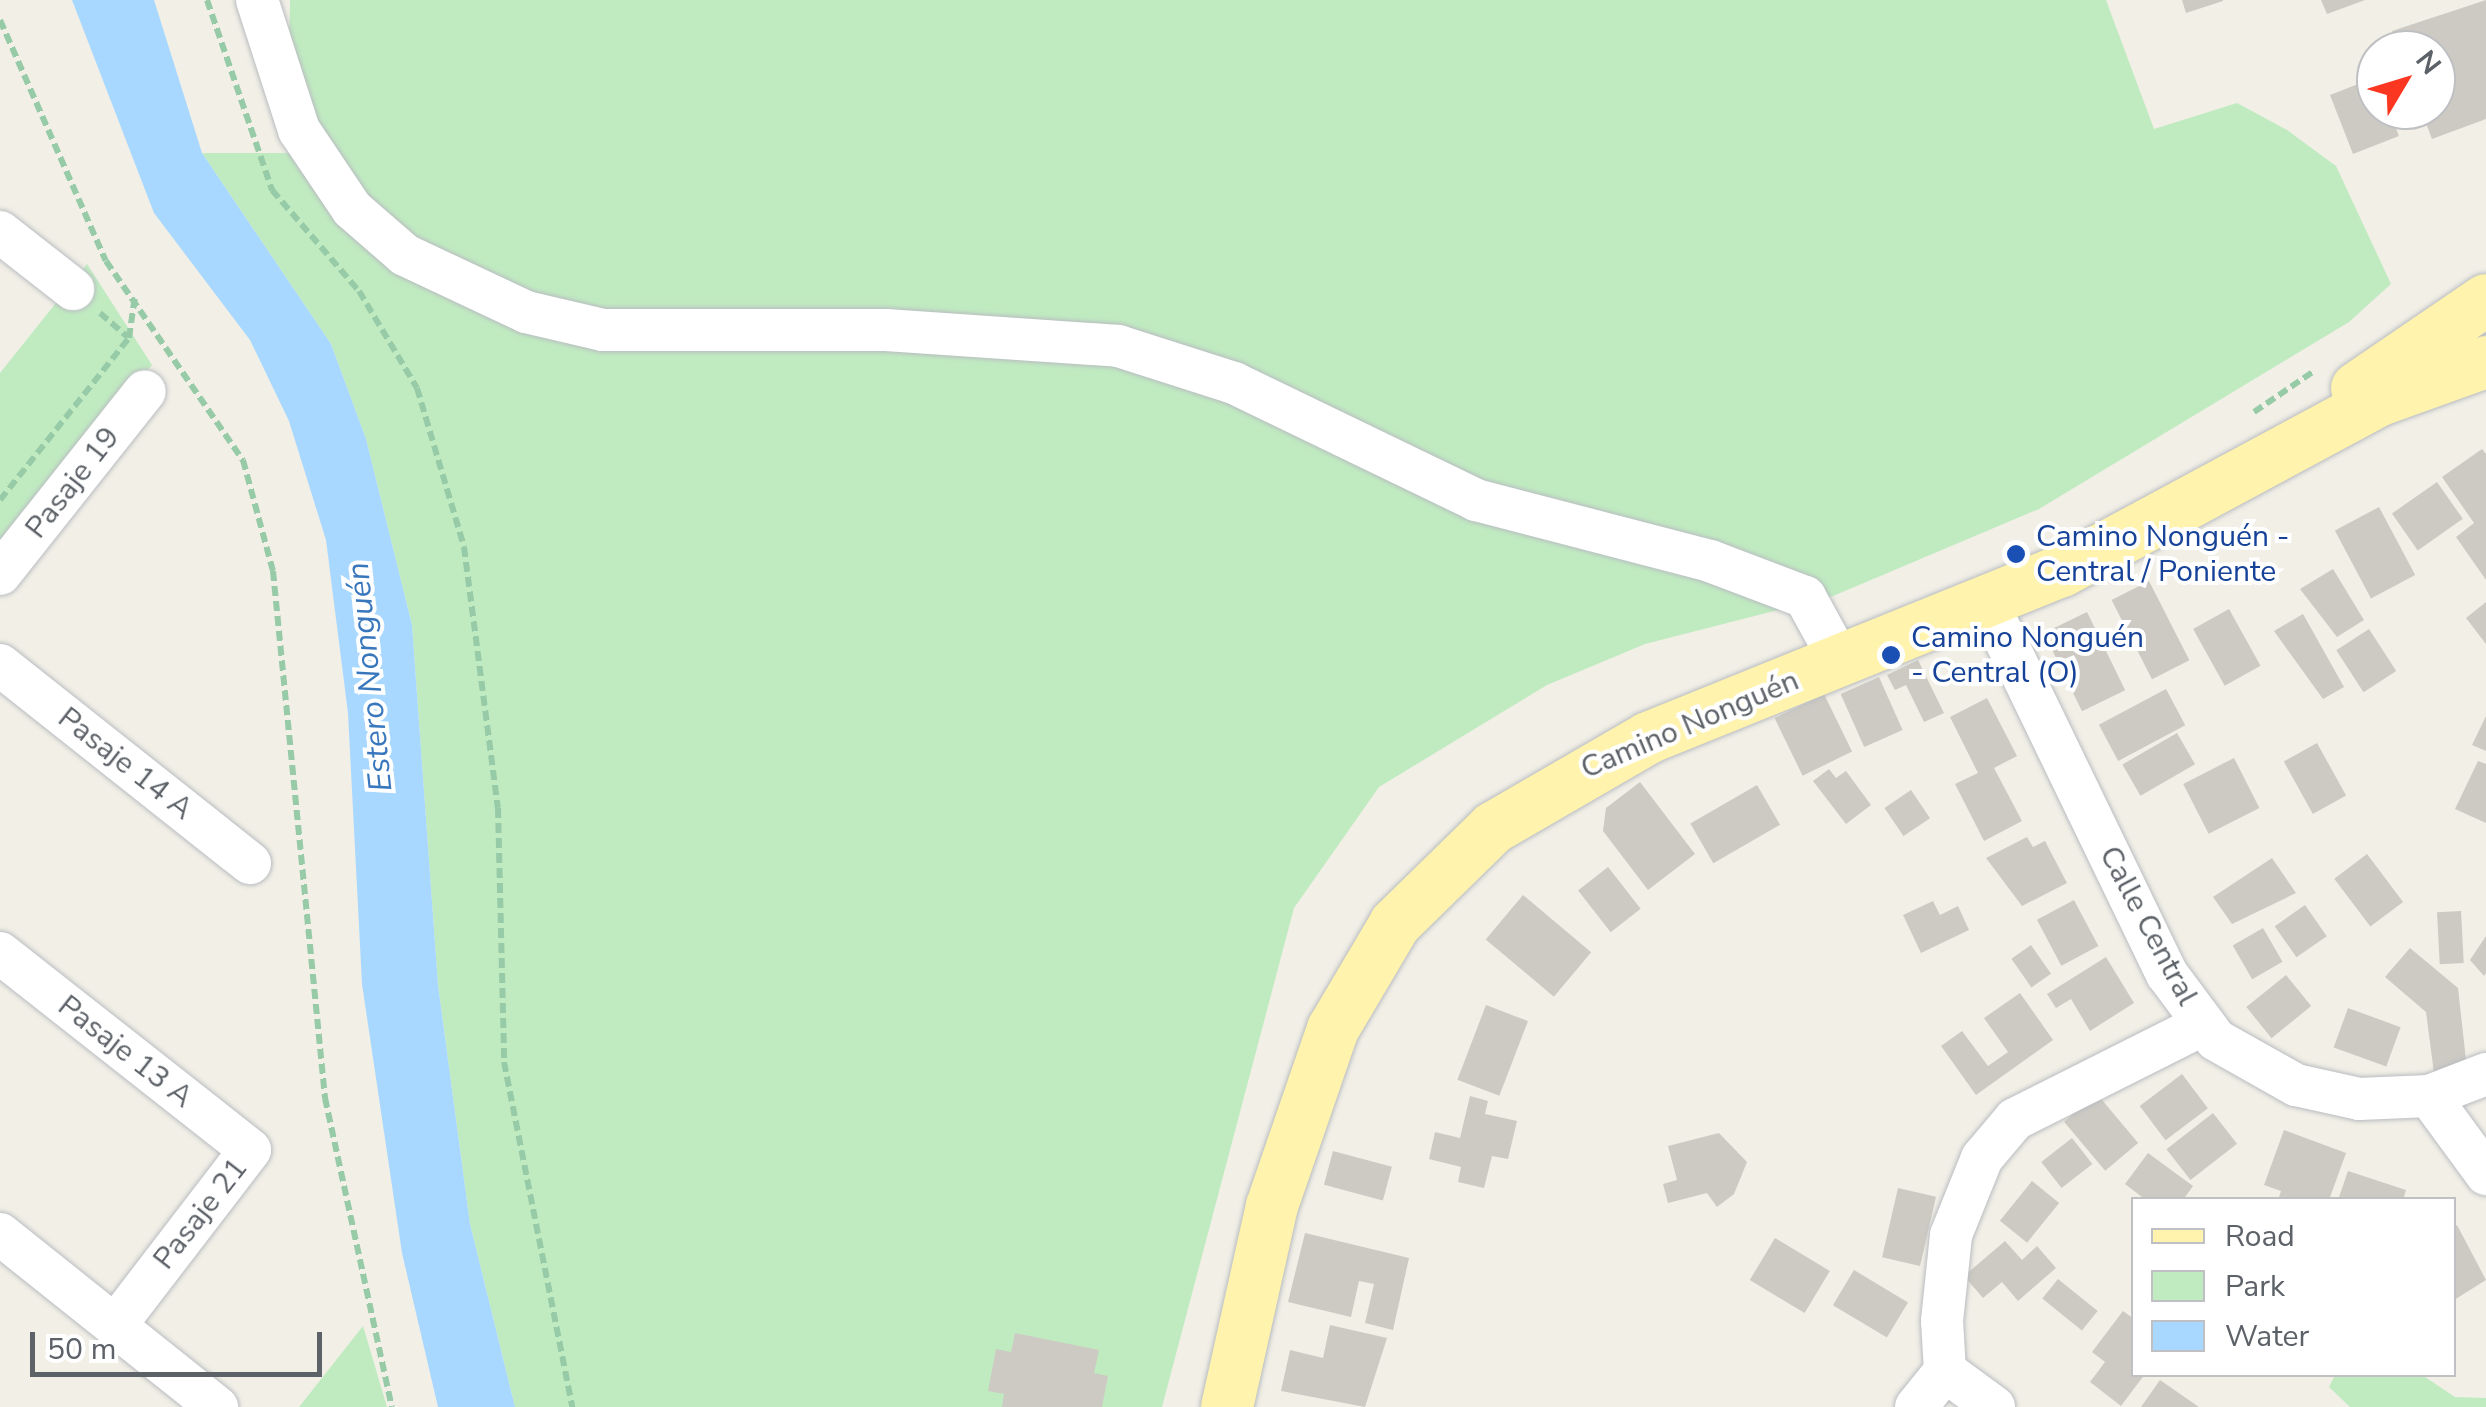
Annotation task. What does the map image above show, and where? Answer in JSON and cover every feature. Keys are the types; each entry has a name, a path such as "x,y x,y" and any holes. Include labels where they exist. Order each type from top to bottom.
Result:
{"main road":[{"path":"2302,440 2363,382 2486,300"},
{"name":"Camino Nonguén","path":"1227,1407 1299,1120 1351,992 1404,914 1494,828 1591,764 2121,544 2302,440 2404,388 2486,362"}],"street":[{"path":"257,0 299,130 352,209 405,255 526,312 603,330 886,330 1118,346 1234,383 1476,500 1710,561 1805,597 1840,660"},
{"path":"0,232 72,289"},
{"name":"Pasaje 19","path":"0,574 145,391"},
{"name":"Calle Central","path":"1987,602 2167,974 2202,1025 2296,1085 2359,1099 2429,1096 2486,1074"},
{"name":"Pasaje 14 A","path":"0,665 250,864"},
{"name":"Pasaje 13 A","path":"0,953 250,1150"},
{"path":"1916,1407 1945,1372 1951,1234 1992,1141 2015,1119 2202,1025"},
{"path":"2429,1096 2486,1174"},
{"name":"Pasaje 21","path":"115,1326 250,1150"},
{"path":"0,1234 218,1407"},
{"path":"1945,1372 1994,1407"}],"path":[{"path":"207,0 272,190 360,290 418,388 464,547 498,808 504,1062 572,1407"},
{"path":"0,20 99,248 136,295 242,460 273,572 325,1098 392,1407"},
{"path":"0,500 128,338 136,295"},
{"path":"2237,423 2330,360"}],"green space":[{"path":"290,0 2106,0 2154,129 2237,103 2287,130 2336,166 2391,284 2349,322 2039,509 1833,596 1645,644 1547,685 1379,787 1294,908 1162,1407 515,1407 470,1224 438,985 412,625 366,439 331,344 202,153 307,153 289,53"},
{"path":"87,264 152,365 0,556 0,373"},
{"path":"363,1326 387,1407 299,1407"},
{"path":"2334,1377 2425,1377 2455,1397 2486,1398 2486,1407 2350,1407 2329,1387"}],"water":[{"name":"Estero Nonguén","path":"72,0 154,0 202,153 331,344 366,439 412,625 438,985 470,1224 515,1407 438,1407 402,1253 362,984 348,713 326,540 289,421 250,340 154,213"}],"building":[{"path":"2182,0 2223,0 2223,1 2186,13"},
{"path":"2321,0 2365,0 2327,14"},
{"path":"2486,0 2486,119 2432,139 2429,130 2456,130 2456,30 2395,30"},
{"path":"2356,85 2356,130 2397,130 2399,136 2353,154 2330,95"},
{"path":"2482,449 2486,454 2486,580 2456,537 2474,523 2442,477"},
{"path":"2437,482 2463,519 2418,550 2392,514"},
{"path":"2379,507 2415,575 2371,598 2335,530"},
{"path":"2333,569 2364,620 2337,637 2300,589"},
{"path":"2149,581 2189,660 2152,679 2112,600"},
{"path":"2486,602 2486,644 2466,618"},
{"path":"2229,609 2261,666 2225,686 2193,629"},
{"path":"2087,612 2125,690 2082,711 2044,633"},
{"path":"2303,614 2344,687 2323,699 2274,631"},
{"path":"2369,629 2396,671 2364,692 2336,650"},
{"path":"1918,660 1944,713 1924,722 1906,685 1895,690 1887,675"},
{"path":"1879,677 1903,730 1864,747 1841,694"},
{"path":"2166,689 2185,725 2118,761 2099,725"},
{"path":"1824,694 1852,752 1803,776 1775,718"},
{"path":"1987,698 2017,756 1994,768 2022,821 1984,841 1955,784 1978,773 1950,717"},
{"path":"2486,716 2486,751 2472,745"},
{"path":"2177,733 2195,764 2140,796 2122,764"},
{"path":"2317,743 2346,795 2313,814 2284,761"},
{"path":"2234,758 2259,808 2209,834 2183,784"},
{"path":"2478,761 2486,764 2486,823 2455,809"},
{"path":"1829,769 1836,778 1846,771 1871,805 1846,824 1813,781"},
{"path":"1640,782 1695,854 1648,890 1603,831 1606,808"},
{"path":"1757,785 1780,825 1713,863 1690,824"},
{"path":"1911,790 1930,818 1903,836 1884,808"},
{"path":"2027,837 2033,847 2045,841 2067,883 2022,906 1986,858"},
{"path":"2367,854 2403,902 2370,927 2334,879"},
{"path":"2272,858 2296,893 2232,924 2213,897"},
{"path":"1608,867 1641,909 1611,932 1578,890"},
{"path":"1523,895 1591,952 1554,997 1486,939"},
{"path":"2074,900 2098,946 2061,966 2037,920"},
{"path":"1933,901 1940,915 1958,906 1969,930 1921,953 1903,915"},
{"path":"2305,905 2327,936 2296,957 2275,926"},
{"path":"2461,911 2464,963 2440,964 2437,912"},
{"path":"2263,928 2282,962 2252,979 2233,946"},
{"path":"2486,936 2486,973 2484,976 2470,960"},
{"path":"2031,945 2051,974 2031,987 2011,959"},
{"path":"2410,948 2458,988 2467,1069 2434,1073 2426,1012 2385,977"},
{"path":"2106,957 2134,1003 2090,1031 2071,999 2056,1008 2047,994"},
{"path":"2286,975 2311,1006 2272,1038 2246,1007"},
{"path":"2020,993 2053,1040 1976,1095 1941,1046 1962,1031 1988,1066 2008,1052 1984,1018"},
{"path":"1486,1005 1528,1021 1499,1096 1457,1080"},
{"path":"2348,1008 2401,1027 2386,1067 2334,1047"},
{"path":"2182,1074 2208,1108 2166,1140 2140,1106"},
{"path":"2097,1094 2138,1143 2105,1171 2064,1122"},
{"path":"1470,1096 1488,1101 1485,1114 1517,1121 1508,1159 1492,1156 1484,1188 1458,1182 1461,1167 1429,1159 1435,1132 1460,1138"},
{"path":"2213,1113 2237,1144 2191,1180 2167,1149"},
{"path":"2284,1130 2346,1153 2330,1197 2279,1197 2281,1191 2264,1185"},
{"path":"1719,1133 1747,1162 1734,1194 1717,1207 1707,1193 1668,1203 1663,1184 1677,1180 1668,1146"},
{"path":"2072,1138 2092,1164 2062,1188 2041,1162"},
{"path":"1333,1151 1392,1167 1383,1201 1324,1185"},
{"path":"2148,1153 2193,1186 2185,1197 2142,1197 2125,1184"},
{"path":"2348,1171 2406,1190 2404,1197 2339,1197"},
{"path":"2032,1181 2059,1203 2027,1243 2000,1221"},
{"path":"1898,1188 1936,1197 1920,1266 1882,1257"},
{"path":"2456,1226 2486,1280 2456,1299"},
{"path":"1305,1233 1409,1258 1393,1330 1365,1323 1374,1284 1359,1281 1351,1317 1288,1302"},
{"path":"1775,1238 1830,1271 1805,1313 1750,1280"},
{"path":"2005,1241 2022,1260 2037,1246 2056,1268 2018,1301 2002,1282 1983,1298 1964,1276"},
{"path":"1854,1270 1908,1302 1887,1338 1833,1305"},
{"path":"2058,1279 2098,1311 2082,1331 2042,1298"},
{"path":"2123,1311 2131,1317 2131,1377 2143,1377 2121,1406 2090,1382 2105,1362 2092,1352"},
{"path":"1330,1325 1387,1338 1365,1407 1281,1391 1290,1350 1323,1358"},
{"path":"1015,1333 1099,1350 1094,1373 1108,1376 1102,1407 1002,1407 1004,1394 988,1391 996,1349 1011,1352"},
{"path":"2160,1380 2199,1407 2141,1407"}],"place":[{"name":"Camino Nonguén - Central / Poniente","path":"2016,554"},
{"name":"Camino Nonguén - Central (O)","path":"1891,655"}]}
